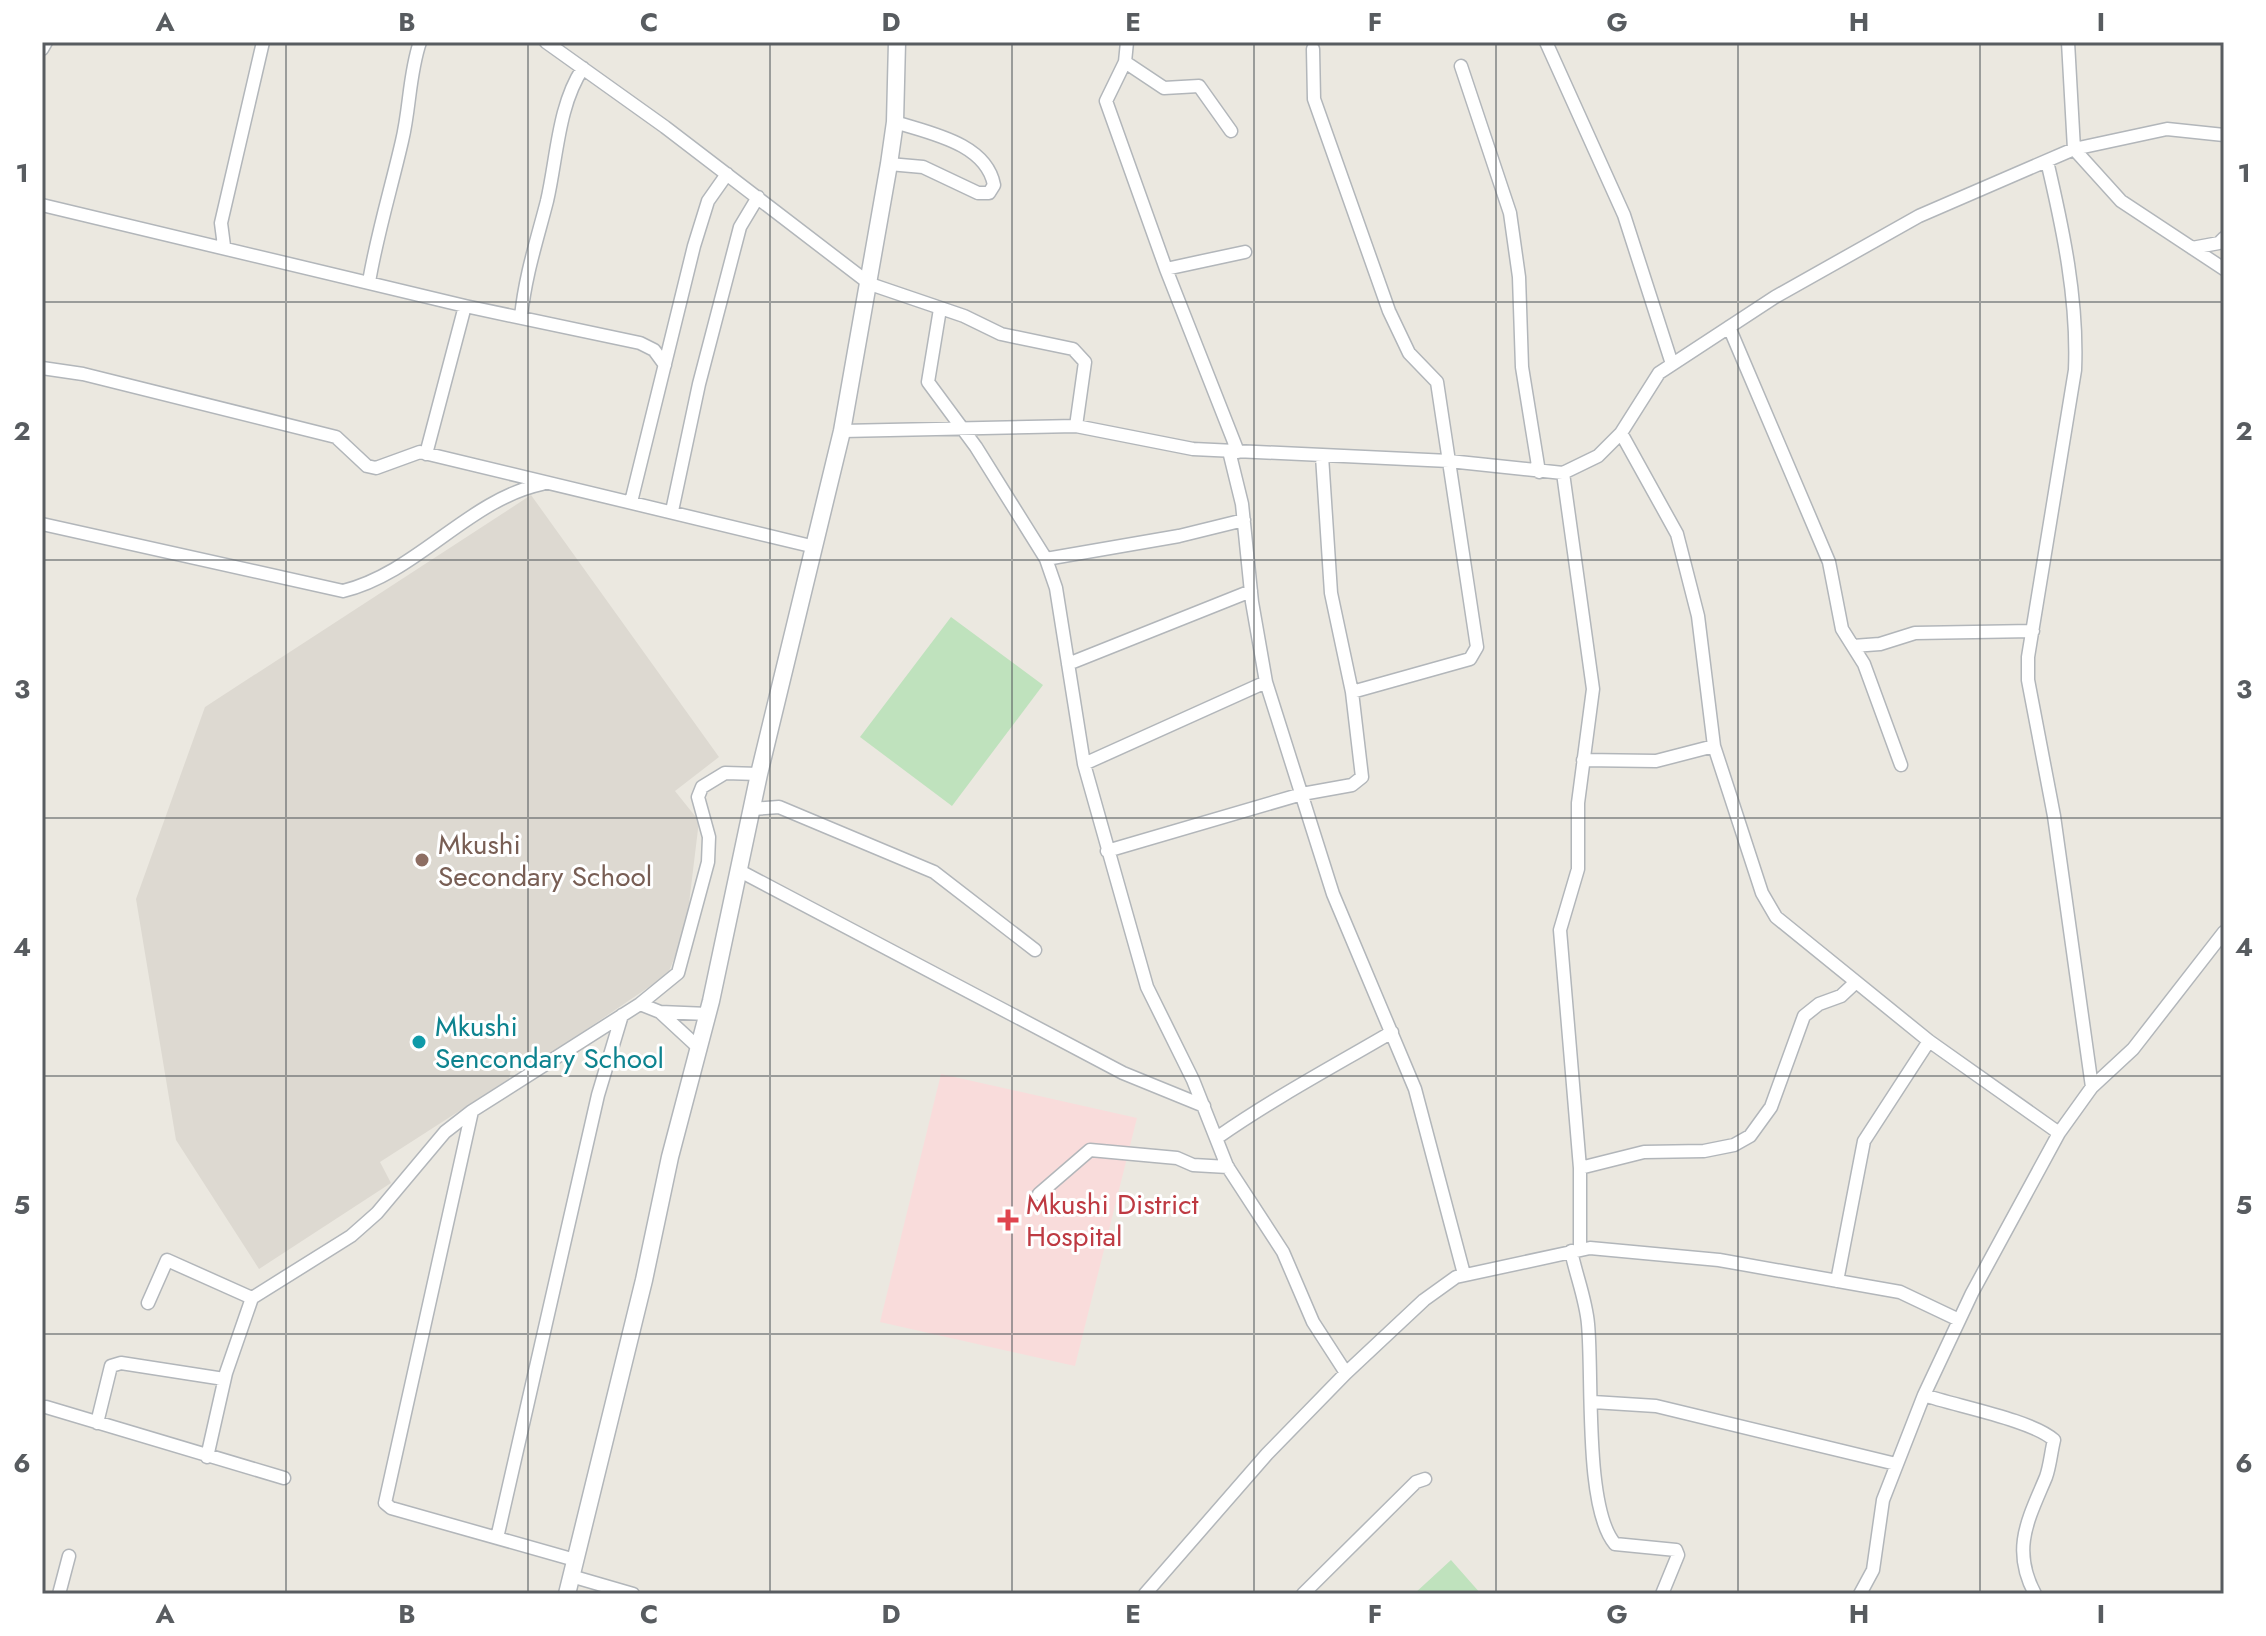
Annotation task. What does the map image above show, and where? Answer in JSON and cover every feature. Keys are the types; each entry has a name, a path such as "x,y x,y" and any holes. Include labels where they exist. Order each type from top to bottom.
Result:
{"street":[{"path":"42,49 46,42"},
{"path":"224,246 221,223 263,42"},
{"path":"369,282 382,214 402,143 411,74 420,42"},
{"path":"546,42 758,197 870,284 1001,334 1073,349 1085,362 1076,426"},
{"path":"567,1594 644,1280 670,1157 700,1049 759,774 842,431 870,284 895,122 897,42"},
{"path":"1127,42 1125,62 1106,101 1234,452 1266,682 1333,894 1415,1089 1464,1274"},
{"path":"1546,42 1624,215 1672,364"},
{"path":"2068,42 2074,149 2121,201 2224,269"},
{"path":"1313,49 1314,99 1389,311 1409,353 1437,382 1476,654 1470,659 1352,692"},
{"path":"1125,62 1164,88 1199,86 1231,131"},
{"path":"1461,66 1510,213 1519,277 1522,367 1539,472"},
{"path":"521,317 530,257 546,204 568,99 583,68"},
{"path":"889,164 923,167 978,193 989,193 994,185 987,168 972,152 895,122"},
{"path":"842,431 1076,426 1193,449 1449,461 1563,473 1598,456 1621,433 1647,387 1672,364 1729,327 1919,216 2074,149 2167,129 2224,135"},
{"path":"2047,161 2062,225 2076,356 2028,680 2054,816 2092,1087"},
{"path":"631,502 702,216 713,191 727,174"},
{"path":"672,511 740,227 758,197"},
{"path":"42,205 465,306 640,343 654,350 665,365"},
{"path":"2192,248 2219,243 2224,238"},
{"path":"1166,269 1245,252"},
{"path":"426,454 465,306"},
{"path":"940,309 928,382 1020,513 1046,559 1056,588 1084,764 1147,987 1218,1137 1228,1167 1283,1252 1313,1322 1346,1373"},
{"path":"1729,327 1829,562 1842,629 1868,673 1901,765"},
{"path":"42,368 83,374 336,437 367,466 376,468 408,454 426,454 815,547"},
{"path":"1621,433 1677,534 1698,616 1714,746 1762,893 1776,917 1929,1041 2059,1133"},
{"path":"1107,851 1302,794 1352,785 1362,777 1352,692 1331,593 1322,456"},
{"path":"1563,473 1593,689 1583,760 1578,869 1560,930 1580,1168 1575,1250 1588,1320 1597,1493 1604,1526 1615,1544 1676,1550 1678,1555 1662,1594"},
{"path":"42,524 343,591 369,585 502,499 527,487 547,483"},
{"path":"1046,559 1179,536 1244,520"},
{"path":"1068,664 1251,591"},
{"path":"1853,646 1880,644 1915,633 2033,631"},
{"path":"1084,764 1266,682"},
{"path":"1583,760 1656,761 1714,746"},
{"path":"207,1457 224,1379 252,1298 351,1236 377,1213 445,1132 472,1111 640,1004 681,969 708,862 709,837 698,797 702,787 725,773 759,774"},
{"path":"752,809 779,807 934,872 1035,950"},
{"path":"738,870 1123,1073 1204,1106"},
{"path":"1860,1594 1873,1570 1883,1500 1924,1395 1959,1320 2059,1133 2092,1087 2133,1049 2224,932"},
{"path":"1580,1168 1644,1152 1704,1151 1734,1145 1750,1136 1771,1107 1804,1016 1819,1004 1841,996 1856,982"},
{"path":"640,1004 660,1012 708,1014"},
{"path":"660,1012 700,1049"},
{"path":"497,1538 598,1095 622,1015"},
{"path":"1218,1137 1259,1109 1303,1087 1392,1032"},
{"path":"1837,1281 1864,1141 1929,1041"},
{"path":"472,1111 385,1503 391,1508 497,1538 633,1594"},
{"path":"1039,1194 1090,1150 1177,1158 1193,1165 1228,1167"},
{"path":"1145,1594 1267,1454 1346,1373 1424,1300 1464,1274 1575,1250 1719,1260 1900,1292 1959,1320"},
{"path":"148,1303 167,1260 252,1298"},
{"path":"97,1423 111,1366 121,1363 224,1379"},
{"path":"1924,1395 2045,1432 2054,1440 2047,1473 2027,1519 2024,1537 2023,1570 2035,1594"},
{"path":"1593,1402 1648,1404 1896,1464"},
{"path":"46,1407 284,1478"},
{"path":"1303,1594 1416,1482 1425,1479"},
{"path":"59,1594 69,1556"}],"shaded area":[{"name":"Mkushi Secondary School","path":"531,495 719,757 675,791 699,821 686,928 668,974 531,1067 518,1058 513,1060 509,1079 380,1162 391,1183 259,1269 176,1140 136,899 205,707"},
{"name":"Mkushi District Hospital","path":"941,1074 1137,1118 1075,1366 880,1322"}],"green space":[{"path":"951,617 1043,685 952,806 860,737"},
{"path":"1451,1560 1481,1594 1414,1594"}],"place":[{"name":"Mkushi Secondary School","path":"422,860"},
{"name":"Mkushi Sencondary School","path":"419,1042"},
{"name":"Mkushi District Hospital","path":"1008,1220"}]}
